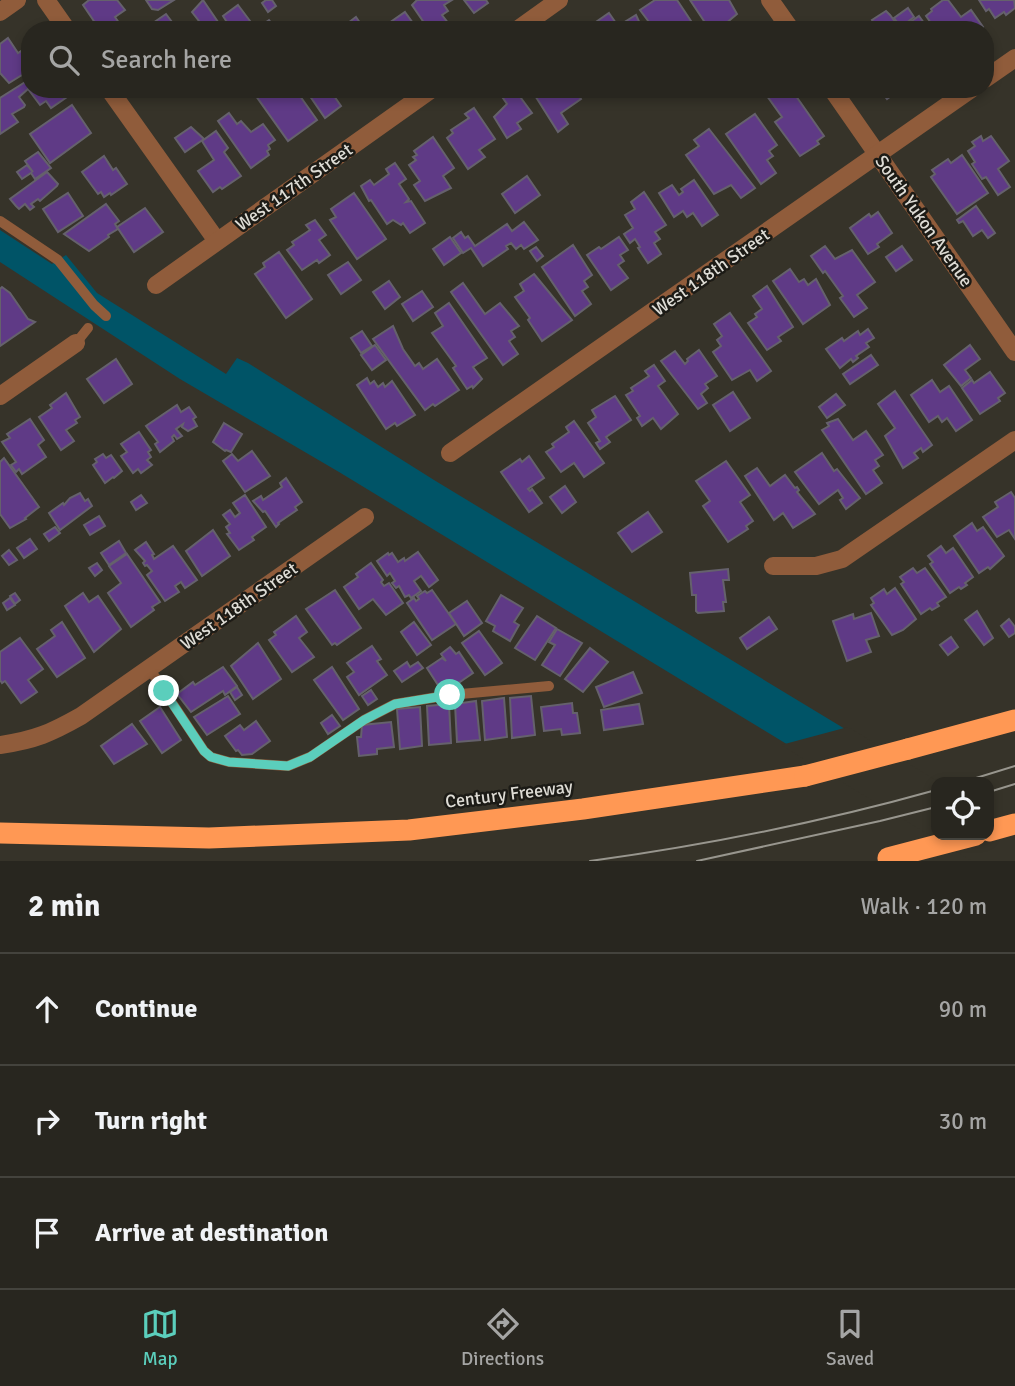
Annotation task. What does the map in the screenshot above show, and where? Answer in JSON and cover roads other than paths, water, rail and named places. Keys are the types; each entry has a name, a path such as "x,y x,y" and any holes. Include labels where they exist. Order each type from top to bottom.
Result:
{"highway":[{"name":"Century Freeway","path":"0,833 209,838 409,830 805,776 1015,720"},
{"path":"994,830 1015,824"},
{"path":"882,860 956,840"}],"street":[{"path":"0,12 17,0"},
{"path":"46,0 61,21"},
{"path":"530,21 559,0"},
{"path":"770,0 785,21"},
{"path":"994,73 1015,58"},
{"path":"115,98 217,241"},
{"name":"West 117th Street","path":"151,290 419,98"},
{"name":"South Yukon Avenue","path":"838,98 1015,352"},
{"name":"West 118th Street","path":"450,453 958,98"},
{"path":"0,396 76,343"},
{"path":"774,566 816,566 842,559 1015,440"},
{"name":"West 118th Street","path":"0,745 30,741 52,733 81,716 365,517"}],"lane":[{"path":"0,221 58,260 106,316"},
{"path":"76,343 88,328"},
{"path":"149,668 204,751 211,757 229,762 288,766 310,757 364,720 395,704 450,695 549,687"}],"water":[{"path":"0,230 52,264 66,255 97,293 226,374 237,358 248,363 434,480 931,781 931,832 339,472 180,379 0,262"},
{"path":"944,840 1015,861 979,861"}],"tram line":[{"path":"979,777 1015,766"},
{"path":"994,790 1015,784"},
{"path":"590,861 764,832 931,791"},
{"path":"697,861 931,808"}]}
